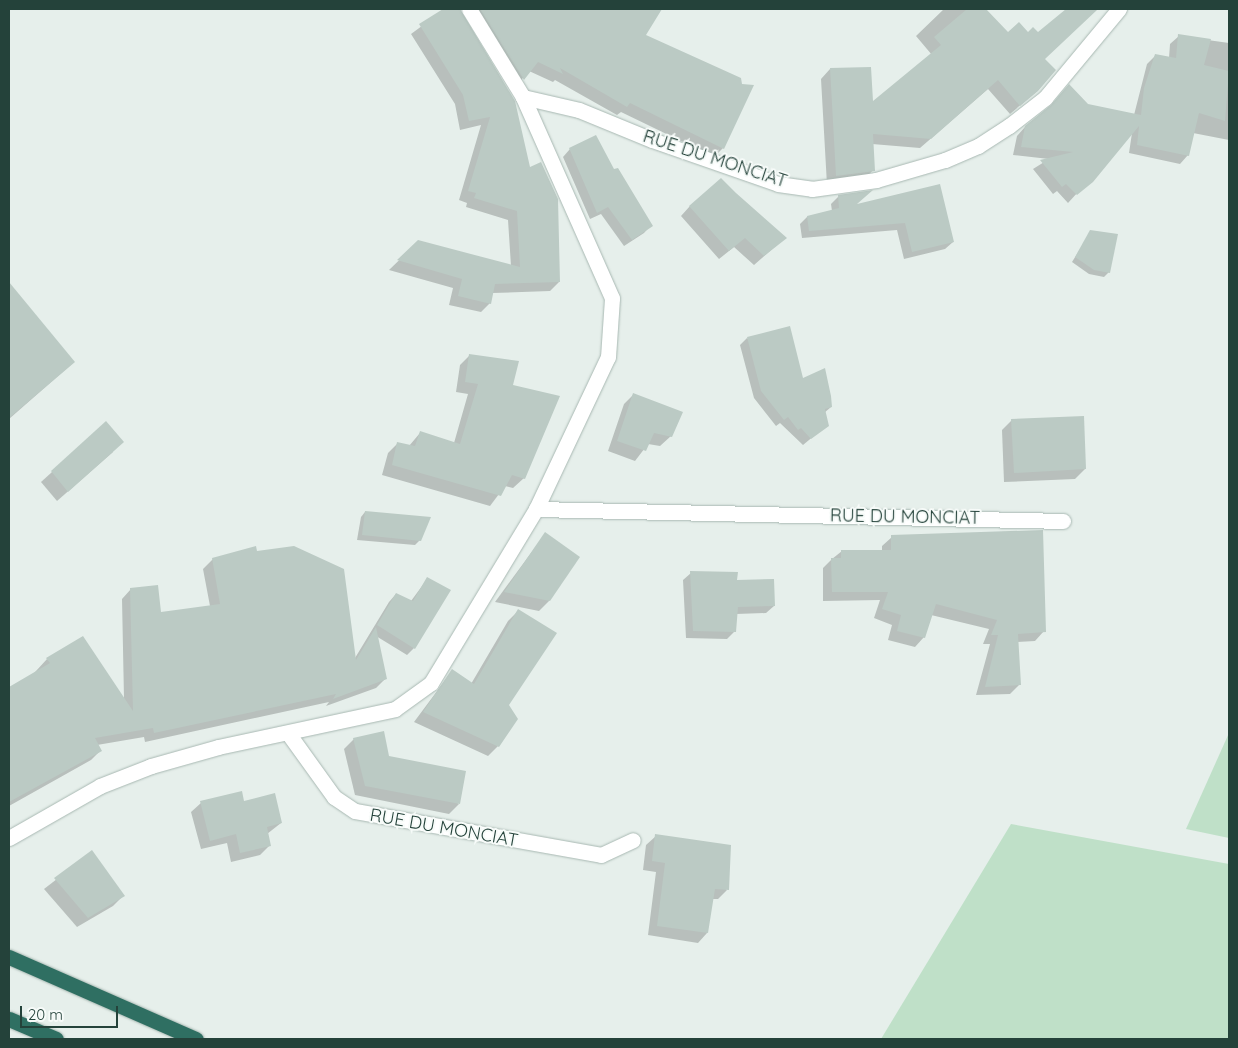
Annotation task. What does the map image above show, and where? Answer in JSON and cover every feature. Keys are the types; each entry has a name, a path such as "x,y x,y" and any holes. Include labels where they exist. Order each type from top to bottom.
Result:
{"highway":[{"path":"9,957 196,1039"},
{"path":"9,1019 56,1039"}],"street":[{"path":"9,838 100,786 151,766 218,747 395,709 431,683 536,509 608,357 612,298 523,97 470,9"},
{"name":"RUE DU MONCIAT","path":"523,97 579,110 652,140 778,184 812,188 867,182 945,160 978,146 1009,126 1045,98 1119,9"},
{"name":"RUE DU MONCIAT","path":"536,509 1063,521"},
{"name":"RUE DU MONCIAT","path":"288,733 334,797 355,811 601,855 633,840"}],"green space":[{"path":"1229,733 1229,838 1186,829"},
{"path":"1011,824 1229,864 1229,1039 881,1039"}],"building":[{"path":"443,9 460,9 515,101 530,167 541,162 558,199 560,282 495,284 491,304 458,296 462,279 397,260 418,240 520,267 517,211 474,198 476,193 468,191 490,117 469,121 463,95 419,24"},
{"path":"480,9 662,9 646,35 741,78 742,84 754,85 724,149 630,103 627,107 560,68 563,74 538,62 524,80"},
{"path":"967,9 986,9 1008,32 1019,22 1028,32 1033,27 1038,32 1066,9 1097,10 1045,59 1056,70 1038,91 1020,106 998,80 931,139 873,134 875,171 836,176 830,68 871,67 873,101 941,45 934,37"},
{"path":"1178,34 1211,39 1204,65 1229,71 1225,121 1199,113 1189,156 1137,145 1139,126 1093,182 1077,195 1066,184 1062,187 1040,160 1073,152 1021,147 1025,126 1051,105 1069,84 1088,104 1141,115 1144,88 1155,54 1176,58"},
{"path":"596,135 614,169 618,168 653,226 632,240 608,207 597,213 569,148"},
{"path":"721,178 787,238 764,256 745,238 729,251 689,206"},
{"path":"940,184 954,242 912,252 905,223 809,231 807,216 839,208 838,195 873,190 857,204"},
{"path":"1090,230 1118,234 1110,273 1094,270 1075,257"},
{"path":"9,282 75,362 9,418"},
{"path":"790,326 803,378 825,368 831,396 832,407 825,409 829,426 811,439 801,428 798,430 788,417 784,420 761,391 747,337"},
{"path":"469,354 519,361 513,385 560,396 525,479 512,475 501,496 392,465 397,442 415,446 420,431 460,444 478,384 465,382"},
{"path":"633,393 683,412 672,437 654,433 646,451 617,441"},
{"path":"1084,416 1086,469 1014,473 1011,419"},
{"path":"106,421 124,442 68,492 51,471"},
{"path":"365,511 431,517 421,541 362,535"},
{"path":"1043,530 1046,632 1018,634 1021,685 985,687 998,635 991,635 997,620 936,604 925,638 897,631 901,615 882,609 888,592 832,592 831,558 841,558 841,550 891,550 891,535"},
{"path":"545,532 580,557 550,601 504,592"},
{"path":"256,546 257,551 294,546 344,569 356,660 376,627 387,679 333,699 336,694 154,733 153,728 95,738 102,751 9,802 9,687 50,663 46,658 83,636 133,711 130,588 158,585 161,612 220,604 212,558"},
{"path":"690,571 738,572 737,580 774,579 775,606 738,607 736,632 693,631"},
{"path":"427,577 451,590 415,649 377,625 396,593 413,601"},
{"path":"518,609 557,633 509,705 518,719 499,747 423,712 452,669 474,684"},
{"path":"384,731 389,756 466,771 460,804 365,786 353,738"},
{"path":"242,791 244,801 275,793 282,823 267,827 271,846 240,853 236,834 210,841 200,801"},
{"path":"655,834 731,845 729,890 715,889 708,933 657,926 665,863 652,861"},
{"path":"92,850 125,896 88,918 54,878"}]}
